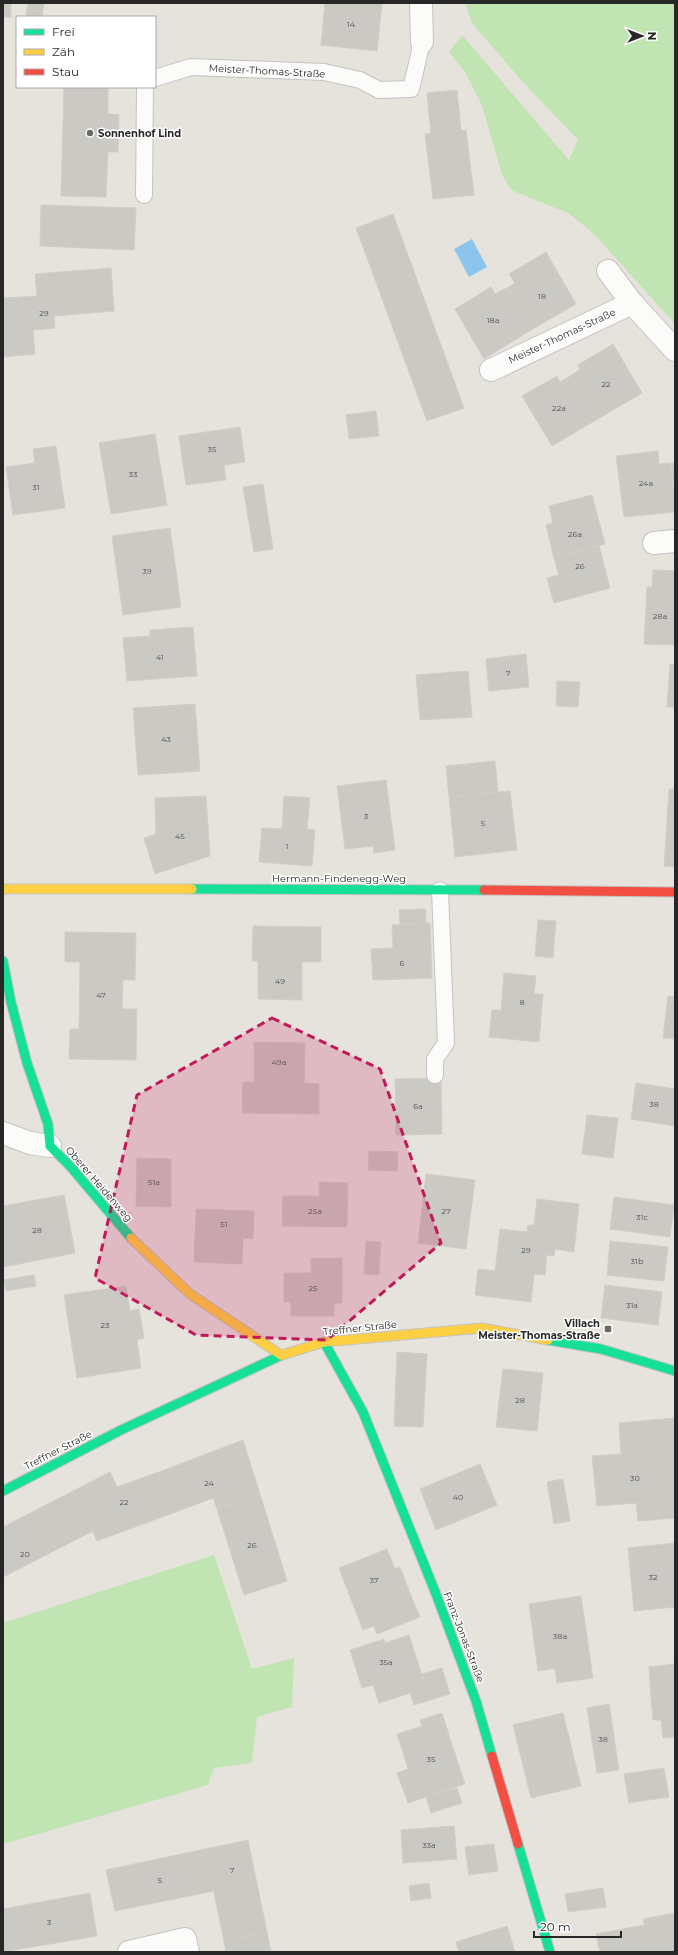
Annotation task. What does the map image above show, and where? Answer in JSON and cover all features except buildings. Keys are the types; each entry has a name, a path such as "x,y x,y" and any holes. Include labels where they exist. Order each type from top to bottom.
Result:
{"street":[{"name":"Meister-Thomas-Straße","path":"421,3 422,42"},
{"path":"608,271 632,303 675,350"},
{"name":"Meister-Thomas-Straße","path":"491,370 632,303"},
{"name":"Hermann-Findenegg-Weg","path":"3,889 675,892"},
{"name":"Oberer Heidenweg","path":"3,961 11,1002 26,1063 48,1124 50,1146 70,1166 137,1244 190,1294 281,1355"},
{"path":"3,1134 30,1143 50,1146"},
{"name":"Treffner Straße","path":"3,1491 121,1430 281,1355 324,1342 482,1328 601,1349 675,1371"},
{"name":"Franz-Jonas-Straße","path":"324,1342 363,1412 436,1594 476,1701 550,1952"},
{"path":"129,1952 185,1939 188,1952"}],"lane":[{"name":"Meister-Thomas-Straße","path":"156,78 191,67 324,72 360,80 379,90 411,89 422,42"},
{"path":"144,195 145,88"},
{"path":"435,1075 435,1059 446,1043 440,890"}],"highlighted area":[{"path":"272,1018 380,1069 441,1243 327,1340 196,1335 95,1278 137,1095"}],"green space":[{"path":"465,3 675,3 675,324 593,233 568,213 511,190 502,174 482,106 465,72 449,52 462,35 569,160 578,140 522,81 472,23"},
{"path":"214,1555 252,1669 294,1658 292,1707 257,1717 252,1763 214,1768 208,1785 3,1844 3,1623"}],"water":[{"path":"472,239 487,267 469,277 454,249"}],"traffic: fast":[{"path":"192,889 484,890"},
{"path":"3,961 11,1002 27,1063 48,1124 50,1146 70,1166 131,1238"},
{"path":"548,1340 601,1349 675,1371"},
{"path":"324,1342 363,1412 436,1594 476,1701 492,1756"},
{"path":"3,1491 121,1430 282,1355"},
{"path":"518,1844 550,1952"}],"traffic: slow":[{"path":"3,889 192,889"},
{"path":"131,1238 190,1294 281,1355"},
{"path":"282,1355 324,1342 482,1328 548,1340"}],"traffic: jam":[{"path":"484,890 675,892"},
{"path":"492,1756 518,1844"}],"place":[{"name":"Sonnenhof Lind","path":"90,133"},
{"name":"Villach Meister-Thomas-Straße","path":"608,1329"}]}
